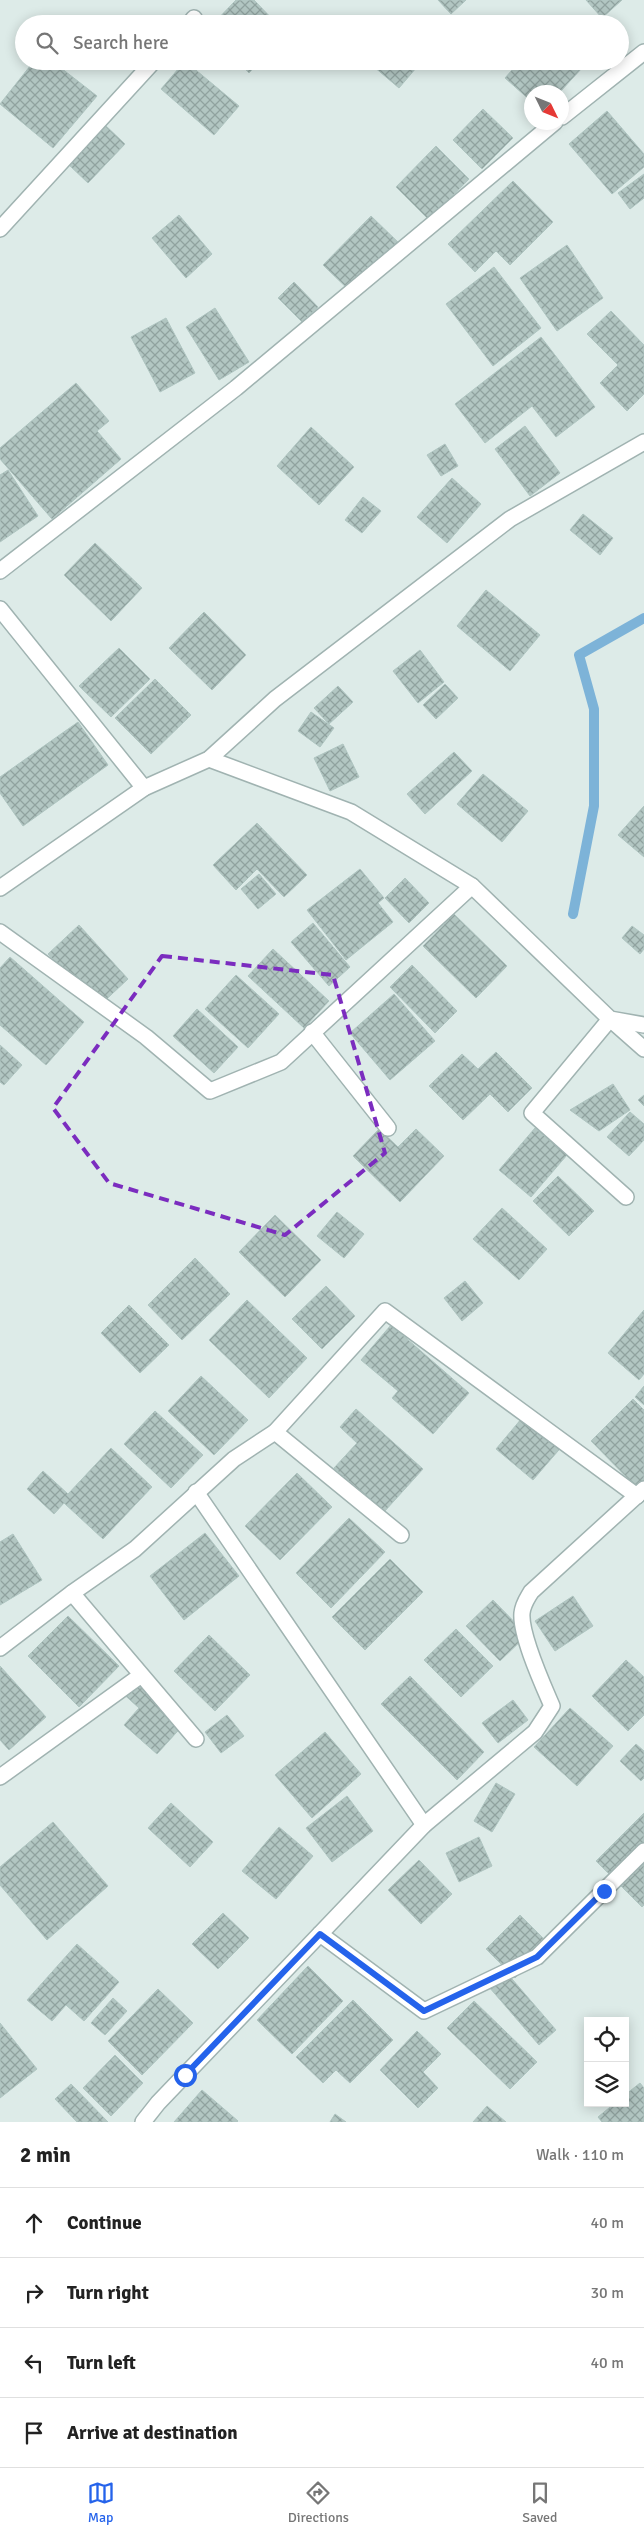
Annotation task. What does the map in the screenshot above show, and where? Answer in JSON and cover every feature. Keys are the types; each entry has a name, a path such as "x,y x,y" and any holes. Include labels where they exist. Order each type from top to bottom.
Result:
{"street":[{"path":"629,64 644,52"},
{"path":"0,229 146,70"},
{"path":"569,111 621,70"},
{"path":"0,571 236,388 544,130"},
{"path":"0,888 144,788 210,759 275,699 510,519 644,442"},
{"path":"0,608 144,788"},
{"path":"210,759 351,812 472,886 610,1019 644,1049"},
{"path":"0,932 146,1037 210,1091 281,1062 472,886"},
{"path":"610,1019 644,1025"},
{"path":"610,1019 532,1114 626,1197"},
{"path":"312,1032 388,1128"},
{"path":"0,1648 72,1593 135,1549 234,1459 275,1432 386,1310 640,1493 531,1592 524,1603 522,1615 535,1667 552,1706 535,1732 424,1825 158,2103 143,2122"},
{"path":"275,1432 401,1535"},
{"path":"196,1492 424,1825"},
{"path":"72,1593 140,1676 196,1739"},
{"path":"0,1777 140,1676"},
{"path":"320,1934 424,2011 537,1957 644,1852"}],"highlighted area":[{"path":"162,956 333,975 385,1153 285,1235 109,1183 53,1108"}],"building":[{"path":"236,0 254,0 268,15 222,15"},
{"path":"438,0 466,0 451,14"},
{"path":"586,0 622,0 605,15 599,15"},
{"path":"27,70 64,70 97,96 53,148 0,104"},
{"path":"177,70 196,70 239,106 214,135 161,89"},
{"path":"378,70 414,70 399,88"},
{"path":"512,70 580,70 566,85 524,85 524,95 505,78"},
{"path":"483,109 513,138 482,169 453,140"},
{"path":"607,111 644,154 644,167 612,194 569,144"},
{"path":"105,125 125,144 88,183 68,164"},
{"path":"436,146 469,179 429,220 396,187"},
{"path":"644,174 644,198 630,209 618,193"},
{"path":"513,181 553,222 510,265 496,251 475,272 448,244"},
{"path":"179,215 212,254 186,278 152,238"},
{"path":"371,216 401,245 353,294 323,265"},
{"path":"567,245 603,298 557,331 520,278"},
{"path":"494,267 541,328 493,366 446,304"},
{"path":"294,282 318,307 302,322 278,298"},
{"path":"215,308 249,362 219,380 186,327"},
{"path":"611,311 644,345 644,394 627,411 600,383 618,365 587,334"},
{"path":"166,318 195,373 160,392 131,337"},
{"path":"541,337 595,407 556,437 532,406 485,443 455,404"},
{"path":"76,383 109,421 97,431 121,459 52,519 0,459 0,448"},
{"path":"525,426 560,473 530,496 495,449"},
{"path":"311,427 354,467 319,505 277,466"},
{"path":"445,444 458,466 441,476 427,455"},
{"path":"8,470 38,516 0,542 0,475"},
{"path":"452,478 481,504 447,543 417,517"},
{"path":"363,497 381,511 362,533 345,520"},
{"path":"583,514 613,538 600,555 570,530"},
{"path":"95,543 142,588 111,621 64,575"},
{"path":"486,590 540,635 510,671 457,626"},
{"path":"204,612 246,655 212,690 169,648"},
{"path":"119,648 150,679 111,717 79,686"},
{"path":"420,650 444,682 418,703 393,671"},
{"path":"155,679 191,715 151,754 115,718"},
{"path":"445,684 458,698 436,719 423,705"},
{"path":"338,686 353,702 329,724 314,708"},
{"path":"311,712 334,728 320,747 298,731"},
{"path":"78,722 108,765 23,826 0,793 0,777"},
{"path":"343,744 359,777 330,791 314,758"},
{"path":"454,752 472,771 425,814 407,794"},
{"path":"483,774 528,811 502,842 457,804"},
{"path":"644,806 644,857 618,835"},
{"path":"257,823 307,875 284,897 257,869 236,890 213,865"},
{"path":"360,869 384,898 378,903 393,922 346,960 307,910"},
{"path":"259,874 276,894 258,909 241,889"},
{"path":"405,878 429,903 409,923 385,898"},
{"path":"454,914 507,966 476,998 423,946"},
{"path":"313,923 350,967 329,986 291,942"},
{"path":"79,925 128,979 97,1008 48,954"},
{"path":"632,926 644,935 644,949 640,954 622,938"},
{"path":"273,949 329,1001 304,1028 248,976"},
{"path":"10,957 84,1022 46,1065 0,1025 0,968"},
{"path":"412,965 457,1011 435,1033 390,987"},
{"path":"236,975 279,1014 248,1048 205,1009"},
{"path":"394,994 435,1041 390,1080 350,1033"},
{"path":"197,1009 238,1047 214,1073 173,1036"},
{"path":"0,1045 22,1065 4,1085 0,1082"},
{"path":"496,1052 532,1088 508,1112 490,1094 463,1120 429,1086 462,1054 478,1069"},
{"path":"613,1084 630,1110 599,1131 570,1110"},
{"path":"644,1095 644,1106 638,1100"},
{"path":"630,1112 644,1124 644,1140 629,1156 607,1137"},
{"path":"535,1128 567,1155 531,1197 499,1170"},
{"path":"379,1129 398,1147 416,1129 444,1156 400,1202 353,1156"},
{"path":"558,1176 594,1211 569,1236 533,1201"},
{"path":"502,1208 547,1249 519,1280 473,1239"},
{"path":"337,1212 364,1234 344,1258 317,1236"},
{"path":"275,1215 321,1260 285,1297 239,1252"},
{"path":"195,1258 230,1294 182,1340 148,1305"},
{"path":"465,1281 483,1303 462,1321 444,1298"},
{"path":"326,1286 355,1316 322,1349 292,1319"},
{"path":"247,1300 307,1358 269,1398 209,1340"},
{"path":"129,1305 169,1345 140,1373 101,1333"},
{"path":"644,1310 644,1374 639,1380 608,1353"},
{"path":"391,1325 469,1393 433,1434 392,1398 398,1391 361,1360"},
{"path":"201,1376 248,1420 214,1455 168,1411"},
{"path":"644,1386 644,1405 635,1397"},
{"path":"633,1399 644,1410 644,1495 591,1441"},
{"path":"356,1409 423,1469 384,1512 334,1468 357,1443 340,1427"},
{"path":"155,1411 203,1455 171,1488 124,1444"},
{"path":"527,1412 564,1444 533,1480 496,1449"},
{"path":"111,1448 152,1487 103,1539 64,1503 54,1514 27,1489 43,1471 68,1494"},
{"path":"297,1473 332,1507 280,1560 245,1526"},
{"path":"349,1518 385,1552 331,1608 296,1573"},
{"path":"205,1533 239,1576 184,1620 150,1576"},
{"path":"13,1534 42,1580 0,1605 0,1542"},
{"path":"390,1559 423,1592 365,1650 332,1617"},
{"path":"573,1596 593,1626 555,1651 535,1621"},
{"path":"493,1600 527,1635 500,1661 466,1626"},
{"path":"68,1616 119,1666 79,1707 28,1656"},
{"path":"456,1629 493,1666 461,1697 424,1660"},
{"path":"209,1635 250,1675 215,1711 174,1671"},
{"path":"626,1660 644,1677 644,1715 628,1731 592,1696"},
{"path":"0,1666 46,1717 9,1750 0,1740"},
{"path":"133,1675 185,1723 157,1754 124,1725 139,1708 119,1690"},
{"path":"410,1676 484,1752 457,1780 381,1704"},
{"path":"513,1700 528,1720 498,1743 482,1723"},
{"path":"570,1708 613,1746 577,1786 534,1747"},
{"path":"227,1715 244,1736 221,1753 205,1732"},
{"path":"325,1732 361,1774 312,1818 275,1775"},
{"path":"636,1744 644,1751 644,1778 641,1781 620,1761"},
{"path":"496,1783 515,1794 492,1832 474,1821"},
{"path":"347,1796 373,1831 332,1862 306,1828"},
{"path":"171,1803 213,1842 190,1867 148,1828"},
{"path":"644,1813 644,1905 642,1907 596,1861"},
{"path":"53,1822 108,1886 47,1940 0,1885 0,1867"},
{"path":"279,1827 313,1856 276,1899 242,1871"},
{"path":"479,1837 492,1866 459,1882 446,1853"},
{"path":"419,1860 452,1894 421,1924 388,1890"},
{"path":"223,1913 249,1938 218,1969 192,1944"},
{"path":"520,1915 549,1944 515,1978 486,1949"},
{"path":"77,1944 119,1982 84,2021 66,2005 52,2021 27,2000"},
{"path":"308,1966 343,2001 292,2054 257,2020"},
{"path":"506,1972 556,2030 539,2045 489,1987"},
{"path":"158,1989 193,2023 142,2075 108,2041"},
{"path":"113,1998 127,2011 105,2035 91,2023"},
{"path":"353,2000 393,2040 350,2083 336,2070 323,2083 296,2057"},
{"path":"474,2001 537,2062 510,2089 447,2028"},
{"path":"0,2023 37,2069 0,2098"},
{"path":"417,2031 441,2054 423,2072 438,2088 418,2108 380,2070"},
{"path":"115,2055 143,2083 111,2116 83,2088"},
{"path":"640,2083 644,2088 644,2122 602,2122 598,2117 610,2107 629,2107 629,2092"},
{"path":"71,2084 108,2122 77,2122 55,2099"},
{"path":"202,2090 238,2121 174,2122"},
{"path":"487,2106 506,2122 473,2122"},
{"path":"335,2114 346,2122 330,2122"}],"waterway":[{"path":"573,914 594,806 594,709 579,655 644,618"}],"route":[{"path":"185,2075 320,1934 424,2011 537,1957 604,1891"}]}
